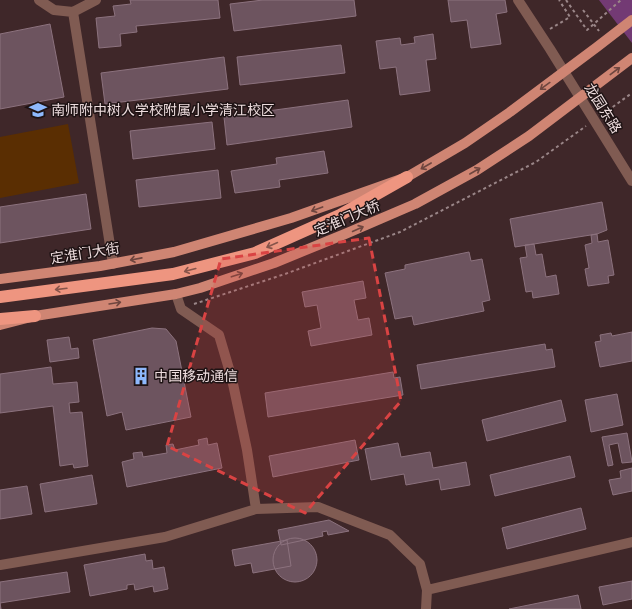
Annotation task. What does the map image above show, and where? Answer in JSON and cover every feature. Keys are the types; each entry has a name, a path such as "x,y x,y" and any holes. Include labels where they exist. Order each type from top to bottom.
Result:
{"highway":[{"path":"0,296 173,274 255,253 340,214 407,177"},
{"path":"0,319 35,316"}],"main road":[{"name":"定淮门大桥","path":"174,252 291,218 407,177 465,143 504,116 632,20"},
{"name":"定淮门大桥","path":"35,316 176,294 200,288 274,263 415,204 477,170 529,136 632,58"},
{"name":"定淮门大街","path":"0,279 113,264 174,252"},
{"path":"0,325 35,316"}],"street":[{"path":"39,0 54,10 73,12 96,0"},
{"name":"龙园东路","path":"518,0 541,34 632,181"},
{"path":"73,12 113,264"},
{"path":"176,294 181,309 219,335 232,379 247,450 256,509"},
{"path":"0,564 165,537 256,509 318,507 390,535 420,564 427,590 426,609"},
{"path":"427,590 632,542"}],"path":[{"path":"541,34 570,17 559,0"},
{"path":"566,0 587,30 621,0"}],"highlighted area":[{"path":"369,238 401,401 305,513 167,446 221,259"}],"shaded area":[{"path":"599,0 632,0 632,43"},
{"path":"68,124 79,183 0,198 0,137"}],"building":[{"path":"130,0 218,0 220,18 136,26 137,32 120,34 121,46 99,48 96,18 115,16 113,6 131,4"},
{"path":"263,0 354,0 356,16 234,31 230,4"},
{"path":"448,0 505,0 507,12 496,14 501,44 471,48 467,20 451,22"},
{"path":"50,24 64,97 0,109 0,34"},
{"path":"433,34 436,59 426,60 430,91 400,95 396,67 380,69 376,41 400,38 401,45 415,43 414,37"},
{"path":"341,45 345,73 240,85 237,57"},
{"path":"224,57 228,89 105,104 101,73"},
{"path":"348,100 352,127 227,145 224,117"},
{"path":"212,122 215,149 133,159 130,131"},
{"path":"324,151 328,173 279,180 280,187 235,193 231,171 277,164 276,158"},
{"path":"218,170 221,198 139,207 136,180"},
{"path":"86,194 91,229 0,243 0,207"},
{"path":"602,202 607,230 597,234 515,247 510,219"},
{"path":"597,234 598,242 608,240 614,275 608,276 609,283 588,286 585,269 589,268 585,245 592,243 591,235"},
{"path":"534,244 536,255 542,254 546,277 556,275 559,294 533,298 532,291 526,292 520,258 527,257 525,245"},
{"path":"469,252 471,261 482,259 490,300 482,302 484,311 414,325 412,316 395,319 385,273 405,269 405,265"},
{"path":"363,281 366,298 354,300 358,320 369,318 372,335 311,346 308,331 321,328 317,305 305,307 302,292"},
{"name":"中国移动通信","path":"152,328 166,329 176,341 191,417 126,430 122,412 107,416 93,340"},
{"path":"632,332 632,361 600,367 595,342 601,341 600,335 611,333 612,336"},
{"path":"69,337 71,349 78,348 79,358 50,362 47,340"},
{"path":"545,344 546,350 552,349 555,367 421,389 417,365"},
{"path":"51,367 53,384 77,382 79,402 69,403 70,413 82,412 88,466 74,468 73,464 60,466 53,406 0,413 0,374"},
{"path":"393,372 394,378 400,377 403,395 268,417 265,393"},
{"path":"617,394 623,425 591,432 585,400"},
{"path":"561,400 566,421 487,441 482,420"},
{"path":"627,433 632,462 622,463 618,443 609,445 613,465 608,466 602,437"},
{"path":"207,438 208,445 217,443 222,468 127,487 122,462 134,459 133,453 142,452 143,457 167,453 166,445 173,444 175,450 199,445 198,440"},
{"path":"355,440 359,460 273,477 269,456"},
{"path":"398,443 401,457 430,452 433,468 466,462 470,485 441,490 439,479 406,485 404,474 371,480 365,449"},
{"path":"570,456 575,477 495,496 490,475"},
{"path":"632,468 632,491 613,495 609,480 621,478 620,471"},
{"path":"92,475 97,504 45,512 40,484"},
{"path":"27,486 32,514 0,519 0,490"},
{"path":"581,508 586,529 507,549 502,528"},
{"path":"329,520 349,531 328,535 327,531 322,532 323,536 281,545 278,530"},
{"path":"295,538 307,542 313,548 317,560 313,572 307,578 295,582 283,578 277,572 273,560 277,548 283,542"},
{"path":"287,540 291,566 253,573 251,563 235,566 232,550"},
{"path":"145,554 146,561 152,560 153,569 164,567 168,589 154,592 153,586 135,590 134,584 127,585 127,589 90,596 84,565"},
{"path":"67,572 70,592 0,603 0,582"},
{"path":"632,581 632,599 603,605 599,587"},
{"path":"578,595 581,609 509,609"}],"place":[{"name":"南师附中树人学校附属小学清江校区","path":"38,110"},
{"name":"中国移动通信","path":"141,376"}]}
